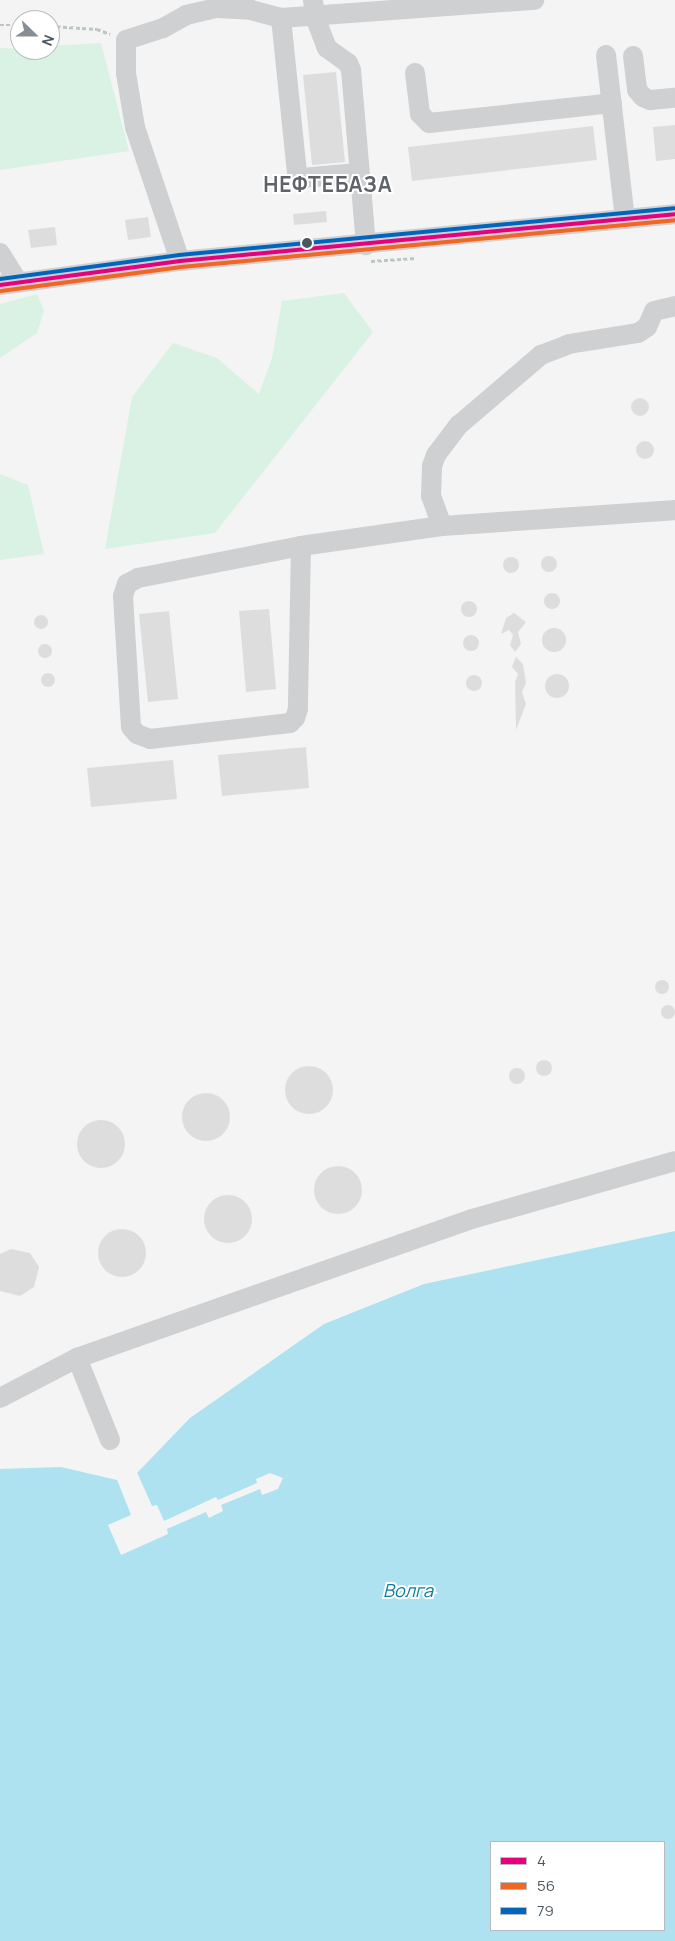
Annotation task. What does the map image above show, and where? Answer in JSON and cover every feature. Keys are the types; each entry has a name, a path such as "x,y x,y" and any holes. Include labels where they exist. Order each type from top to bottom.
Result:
{"street":[{"path":"180,261 135,127 126,73 126,40 163,28 186,15 217,8 251,10 280,18 314,8 534,0"},
{"path":"314,8 326,48 348,63 351,70 358,173 366,245"},
{"path":"280,18 297,174 302,178 358,173"},
{"path":"606,55 626,219"},
{"path":"633,56 637,90 642,97 650,100 675,98"},
{"path":"415,72 420,114 429,123 612,103"},
{"path":"0,254 9,283 180,261 366,245 675,214"},
{"path":"442,526 432,496 432,466 436,455 459,425 547,351 569,344 638,333 647,326 654,311 675,306"},
{"path":"301,546 298,709 295,718 290,722 150,739 137,734 131,727 123,596 127,584 138,578 301,546 442,526 675,510"},
{"path":"0,1398 77,1358 472,1218 675,1161"},
{"path":"77,1358 110,1440"}],"path":[{"path":"60,27 98,29 126,40"}],"green space":[{"path":"101,43 129,151 0,170 0,48 10,48 10,60 60,60 60,45"},
{"path":"344,293 373,332 215,533 105,549 132,397 173,343 217,358 259,394 272,358 282,301"},
{"path":"37,294 44,311 37,333 0,358 0,304"},
{"path":"0,474 28,485 44,554 0,560"}],"water":[{"name":"Волга","path":"675,1231 675,1941 0,1941 0,1469 61,1467 117,1480 137,1473 190,1418 324,1324 424,1284"}],"pier":[{"path":"136,1470 152,1506 157,1505 164,1521 216,1497 218,1500 257,1483 256,1479 270,1473 283,1478 278,1489 262,1495 260,1489 221,1505 223,1511 209,1518 206,1512 167,1529 168,1534 121,1555 108,1525 131,1515 116,1477"}],"building":[{"path":"336,72 345,162 312,165 303,75"},
{"path":"675,125 675,159 656,161 653,127"},
{"path":"593,126 597,160 412,181 408,147"},
{"path":"326,211 327,222 294,225 293,214"},
{"path":"148,217 151,237 128,240 125,220"},
{"path":"55,227 57,245 31,248 28,230"},
{"path":"636,398 644,398 649,403 647,414 636,416 631,411 631,403"},
{"path":"641,441 649,441 654,446 652,457 641,459 636,454 636,446"},
{"path":"546,556 552,556 557,561 555,570 546,572 541,567 541,561"},
{"path":"508,557 514,557 519,562 517,571 508,573 503,568 503,562"},
{"path":"549,593 555,593 560,598 558,607 549,609 544,604 544,598"},
{"path":"466,601 472,601 477,606 475,615 466,617 461,612 461,606"},
{"path":"269,609 276,689 246,692 239,611"},
{"path":"169,611 178,699 148,702 139,614"},
{"path":"514,613 526,622 518,632 521,644 515,652 510,645 513,635 509,630 501,634 506,618"},
{"path":"38,615 44,615 48,622 44,629 38,629 34,625 34,619"},
{"path":"554,628 559,629 565,635 565,645 559,651 554,652 549,651 543,645 542,640 543,635 549,629"},
{"path":"468,635 474,635 479,640 477,649 468,651 463,646 463,640"},
{"path":"42,644 48,644 52,651 48,658 42,658 38,654 38,648"},
{"path":"516,657 523,664 526,683 522,692 526,704 516,730 515,682 518,674 512,667"},
{"path":"45,673 51,673 55,680 51,687 45,687 41,683 41,677"},
{"path":"557,674 562,675 568,681 568,691 562,697 557,698 552,697 546,691 545,686 546,681 552,675"},
{"path":"471,675 477,675 482,680 480,689 471,691 466,686 466,680"},
{"path":"306,747 309,788 222,796 218,755"},
{"path":"173,760 177,799 91,807 87,768"},
{"path":"659,980 665,980 669,987 665,994 659,994 655,990 655,984"},
{"path":"668,1005 673,1007 675,1012 673,1017 668,1019 663,1017 661,1012 663,1007"},
{"path":"544,1060 552,1068 544,1076 536,1068"},
{"path":"309,1066 318,1068 326,1073 331,1081 333,1090 331,1099 326,1107 318,1112 309,1114 300,1112 292,1107 287,1099 285,1090 287,1081 292,1073 300,1068"},
{"path":"517,1068 525,1076 517,1084 509,1076"},
{"path":"206,1093 215,1095 223,1100 228,1108 230,1117 228,1126 223,1134 215,1139 206,1141 197,1139 189,1134 184,1126 182,1117 184,1108 189,1100 197,1095"},
{"path":"101,1120 110,1122 118,1127 123,1135 125,1144 123,1153 118,1161 110,1166 101,1168 92,1166 84,1161 79,1153 77,1144 79,1135 84,1127 92,1122"},
{"path":"338,1166 347,1168 355,1173 360,1181 362,1190 360,1199 355,1207 347,1212 338,1214 329,1212 321,1207 316,1199 314,1190 316,1181 321,1173 329,1168"},
{"path":"228,1195 237,1197 245,1202 250,1210 252,1219 250,1228 245,1236 237,1241 228,1243 219,1241 211,1236 206,1228 204,1219 206,1210 211,1202 219,1197"},
{"path":"122,1229 131,1231 139,1236 144,1244 146,1253 144,1262 139,1270 131,1275 122,1277 113,1275 105,1270 100,1262 98,1253 100,1244 105,1236 113,1231"},
{"path":"11,1249 30,1253 39,1267 34,1287 20,1296 0,1291 0,1254"}],"transit line":[{"name":"79","path":"0,279 179,255 674,208"},
{"name":"4","path":"0,285 180,261 675,214"},
{"name":"56","path":"1,291 181,267 675,220"}],"district":[{"name":"НЕФТЕБАЗА","path":"328,184"}]}
